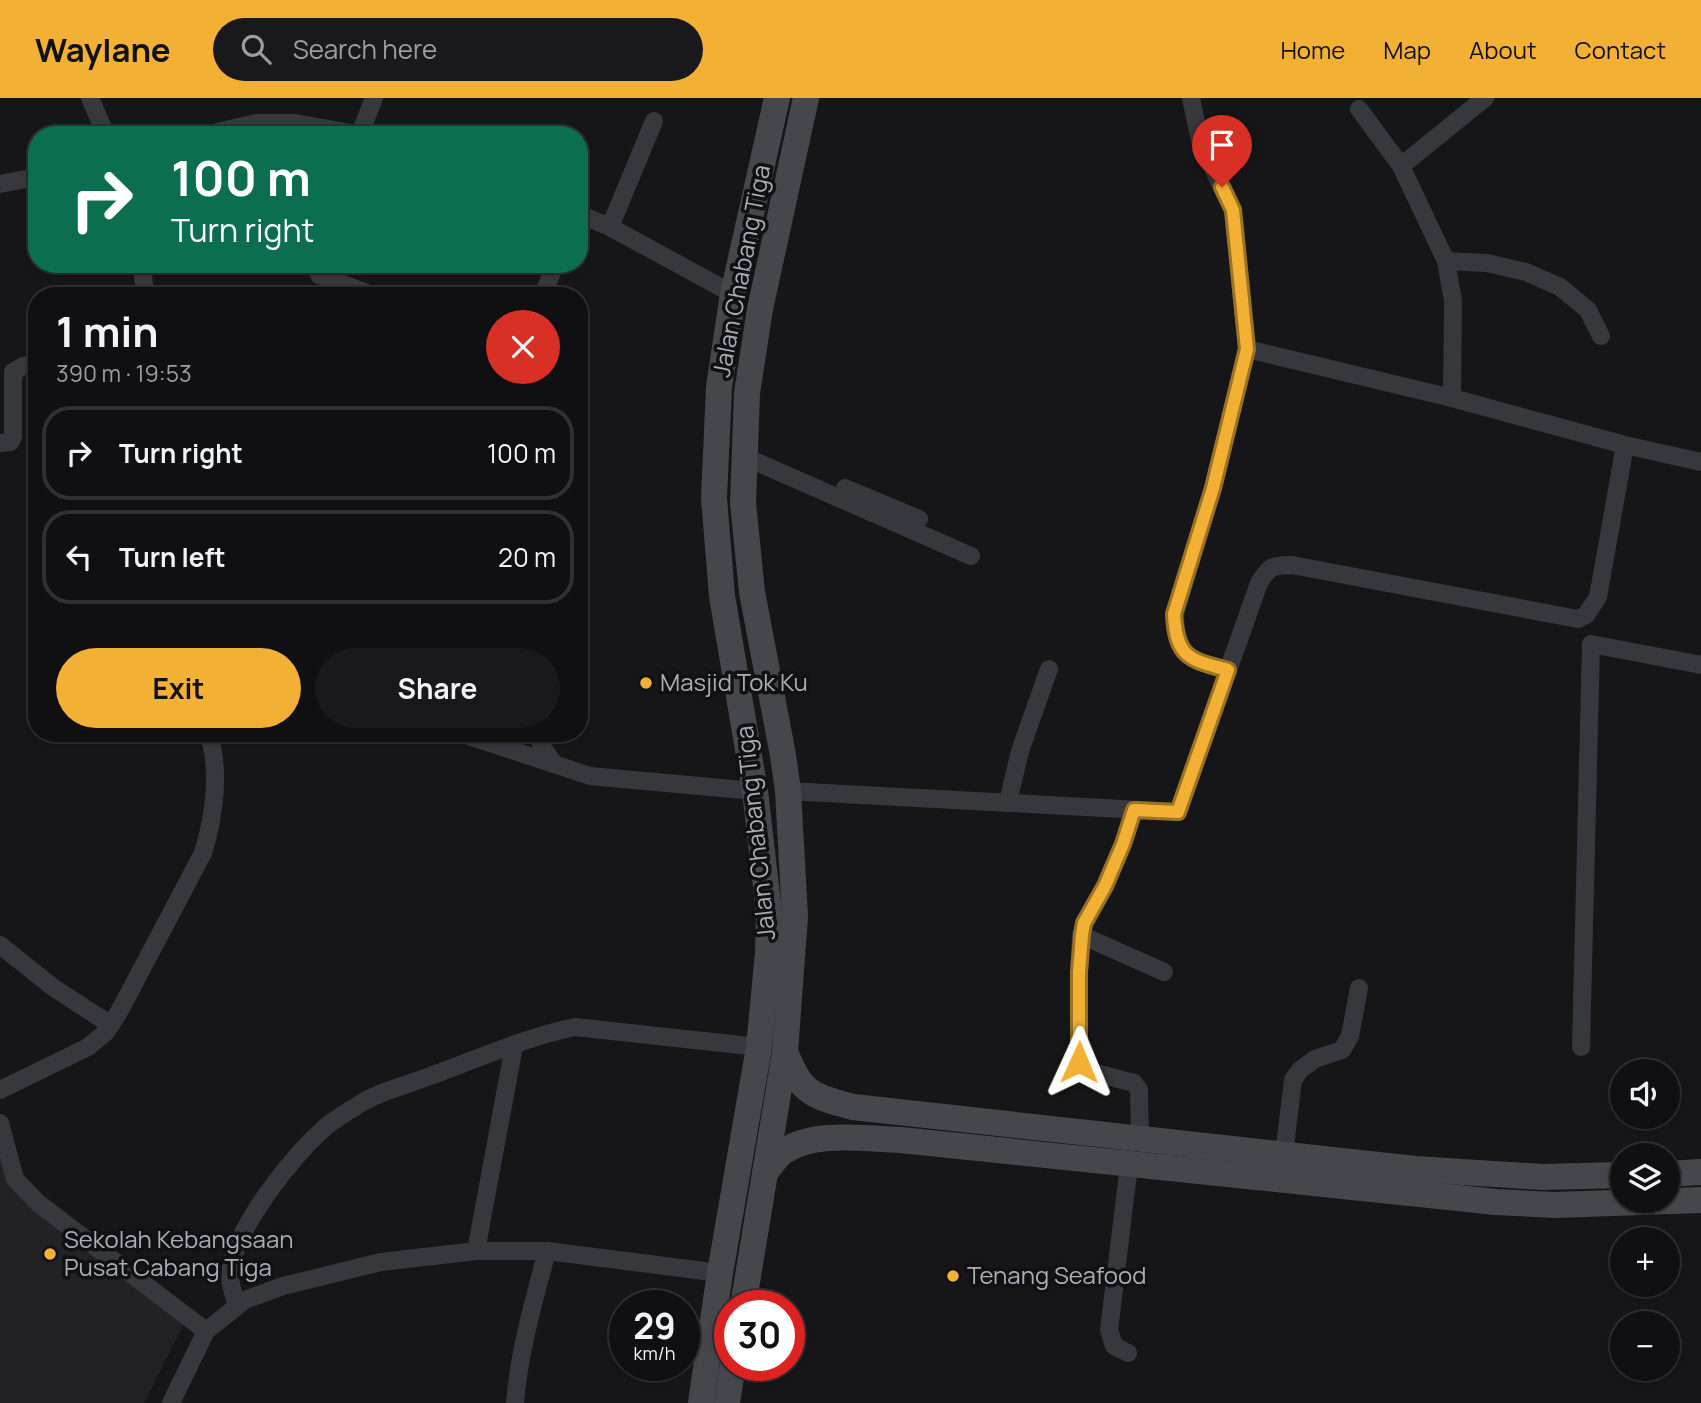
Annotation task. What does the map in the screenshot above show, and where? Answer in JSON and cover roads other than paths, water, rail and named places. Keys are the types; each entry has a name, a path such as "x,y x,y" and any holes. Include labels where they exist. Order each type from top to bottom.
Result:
{"main road":[{"name":"Jalan Chabang Tiga","path":"701,1403 720,1273 759,1047 769,912 755,791 722,596 714,498 719,387 733,294 777,98"},
{"name":"Jalan Chabang Tiga","path":"746,1290 785,1052 795,916 788,791 752,592 743,503 747,393 760,309 806,98"},
{"path":"785,1052 805,1087 816,1095 853,1107 1415,1168 1542,1177 1610,1175"},
{"path":"986,1150 990,1122"},
{"path":"765,1173 782,1153 799,1143 829,1137 901,1140 1484,1201 1541,1205 1701,1200"},
{"path":"1680,1173 1701,1172"},
{"path":"727,1403 730,1381"}],"street":[{"path":"90,98 103,126"},
{"path":"364,126 374,98"},
{"path":"1191,98 1200,141 1233,210 1247,349 1213,488 1174,614 1175,635 1182,650 1199,662 1228,670"},
{"path":"1401,166 1485,98"},
{"path":"1359,109 1401,166 1446,261 1453,301 1452,398"},
{"path":"610,227 654,121"},
{"path":"243,126 256,123 313,126"},
{"path":"0,184 28,179"},
{"path":"588,218 733,294"},
{"path":"1446,261 1487,263 1526,272 1560,287 1588,310 1601,336"},
{"path":"319,275 350,287"},
{"path":"1247,349 1452,398 1701,463"},
{"path":"0,443 10,442 13,438 12,374 17,368 28,365"},
{"path":"788,791 1178,812 1259,583 1266,572 1276,565 1292,565 1578,619 1586,615 1598,597 1625,445"},
{"path":"745,452 919,519"},
{"path":"745,452 971,556"},
{"path":"1581,1047 1591,644 1701,665"},
{"path":"1008,802 1020,751 1049,670"},
{"path":"0,1090 88,1047 111,1025 203,853 214,810 214,761 211,742"},
{"path":"487,742 590,776 755,791"},
{"path":"540,742 554,764"},
{"path":"1134,810 1105,886 1084,923 1079,972 1079,1062 1088,1071 1134,1083 1139,1090 1140,1138"},
{"path":"1082,935 1164,972"},
{"path":"0,945 54,988 111,1025"},
{"path":"1284,1154 1293,1080 1300,1070 1315,1059 1342,1050 1350,1036 1359,988"},
{"path":"236,1306 230,1276 232,1264 242,1235 263,1198 293,1160 328,1125 366,1100 513,1046 575,1027 759,1047"},
{"path":"476,1251 513,1046"},
{"path":"0,1123 15,1180 37,1203 206,1331"},
{"path":"1128,1353 1114,1346 1109,1330 1129,1165"},
{"path":"171,1403 206,1331 236,1306 283,1286 381,1262 476,1251 547,1251 720,1273"},
{"path":"515,1403 517,1374 547,1251"}],"place":[{"name":"Masjid Tok Ku","path":"646,683"},
{"name":"Sekolah Kebangsaan Pusat Cabang Tiga","path":"50,1254"},
{"name":"Tenang Seafood","path":"953,1276"}]}
